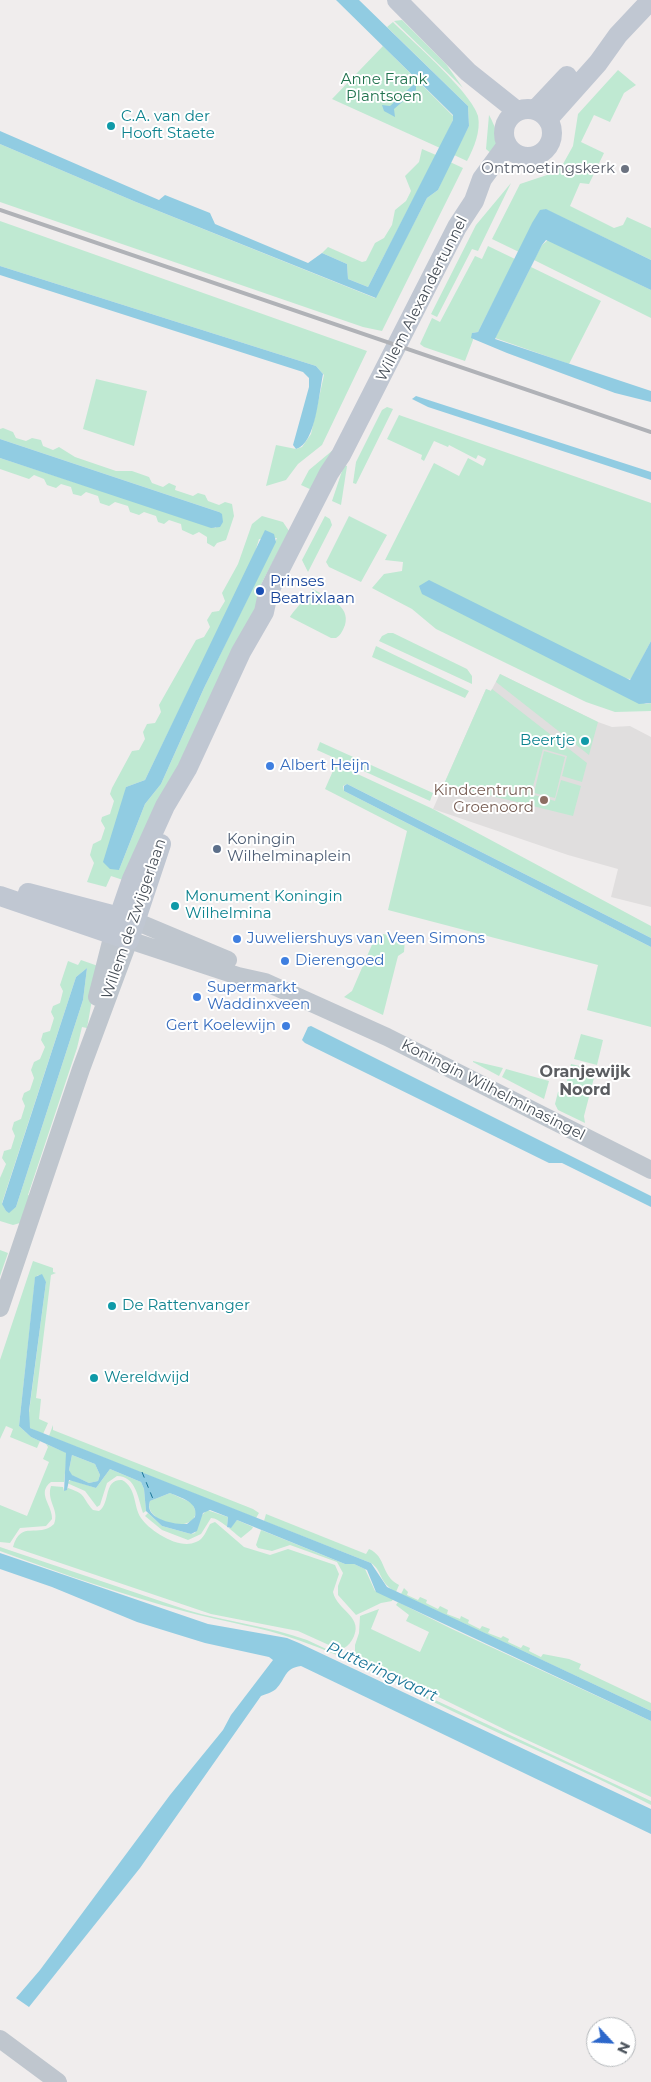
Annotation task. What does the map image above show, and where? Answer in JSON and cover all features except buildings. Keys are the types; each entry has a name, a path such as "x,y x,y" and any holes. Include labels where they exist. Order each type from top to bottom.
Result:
{"main road":[{"path":"397,0 522,127"},
{"path":"522,127 642,0"},
{"path":"522,127 598,63 618,35 651,0"},
{"name":"Willem Alexandertunnel","path":"370,397 457,227 474,201 482,179 522,127"},
{"name":"Willem de Zwijgerlaan","path":"124,928 132,878 161,815 187,768 241,652 264,612 272,584 329,473 342,455 370,397"},
{"path":"0,885 124,928"},
{"path":"0,896 124,928"}],"street":[{"name":"Koningin Wilhelminasingel","path":"124,928 238,976 265,982 396,1041 651,1170"},
{"name":"Willem de Zwijgerlaan","path":"0,1308 81,1069 124,928"},
{"path":"0,2039 58,2082"}],"shaded area":[{"name":"Kindcentrum Groenoord","path":"500,674 598,722 612,727 630,726 651,737 651,907 611,897 618,869 568,855 433,809 486,689 491,691"}],"green space":[{"path":"402,20 446,64 463,88 394,21"},
{"path":"393,22 453,81 473,106 478,116 479,128 467,161 454,155 469,126 468,106 387,27"},
{"name":"Anne Frank Plantsoen","path":"383,46 453,116 453,120 440,148 332,99"},
{"path":"618,70 636,85 624,93 610,122 594,115 581,142 604,153 589,184 580,183 570,206 614,228 623,225 627,217 651,228 651,260 545,209 532,225 519,252 492,239 520,184 550,174 563,164 573,146 578,114"},
{"path":"489,115 497,135 493,155 486,149"},
{"path":"0,144 136,202 375,298 427,198 438,190 450,162 463,168 382,331 363,327 0,202"},
{"path":"422,149 436,155 368,287 348,279 347,264 322,253 328,247 362,262 366,261 375,243 384,238 392,225 395,210 406,201 411,191 405,176 419,162"},
{"path":"511,183 478,251 472,249 437,317 431,314 476,225"},
{"path":"0,221 367,351 322,445 298,464 286,480 266,486 276,445 296,449 302,447 311,434 324,375 316,366 0,266"},
{"path":"548,240 651,290 651,318 534,260 542,245"},
{"path":"488,246 515,259 478,332 472,333 473,340 465,361 424,347 420,344 432,318 440,322 475,256 482,259"},
{"path":"531,267 601,301 569,364 495,338"},
{"path":"96,379 147,391 134,446 83,429"},
{"path":"387,407 393,409 356,484 353,483 356,462 382,410"},
{"path":"399,415 651,503 651,641 631,679 585,675 612,690 646,704 651,703 651,711 615,712 586,702 436,629 412,609 372,588 384,574 402,571 403,562 385,560 434,463 459,476 468,458 483,466 486,459 478,455 476,459 449,445 448,447 434,441 424,461 421,459 422,455 387,439"},
{"path":"3,428 13,432 16,438 26,441 32,438 41,440 43,446 53,450 59,447 75,457 116,471 132,471 149,477 152,483 163,487 169,483 176,486 175,490 193,496 198,493 205,495 208,501 219,505 225,502 232,504 234,516 226,540 217,543 214,547 207,543 207,537 199,532 193,535 182,530 181,524 169,520 164,524 158,522 156,516 144,512 139,515 130,512 128,506 115,502 109,506 100,503 98,496 86,492 81,496 73,494 71,487 61,484 56,488 47,485 44,479 34,475 29,479 0,469 0,458 216,528 219,512 0,439 0,429"},
{"path":"333,450 314,491 301,485 309,470"},
{"path":"344,465 347,466 341,505 332,501"},
{"path":"262,516 283,522 289,531 256,594 262,597 123,880 111,876 106,887 87,882 94,863 90,855 93,844 101,840 105,828 101,821 102,817 110,814 114,801 110,794 112,788 132,751 139,750 145,739 143,732 147,724 155,723 161,712 159,705 196,640 204,637 210,627 207,620 212,612 219,611 225,601 222,593 238,564 252,524","holes":["277,538 204,688 161,784 145,804 119,870 126,787 145,780 254,556 259,539"]},
{"path":"325,516 330,519 332,525 308,572 302,560"},
{"path":"349,516 387,535 361,582 329,567 326,562"},
{"path":"313,589 336,602 344,612 346,618 345,625 341,634 336,638 331,638 290,617"},
{"path":"393,633 467,669 472,676 472,684 379,641 382,636"},
{"path":"376,646 469,691 465,698 372,657"},
{"path":"500,674 598,722 589,755 496,682"},
{"path":"486,689 491,691 492,689 587,763 582,782 562,776 567,756 543,749 531,794 555,801 561,780 581,786 573,816 444,784"},
{"path":"320,742 433,793 430,801 317,750"},
{"path":"544,751 565,757 555,798 534,793"},
{"path":"336,764 433,809 651,926 651,938 347,784 343,786 344,791 651,947 651,1027 587,1010 598,965 388,910 407,831 325,789"},
{"path":"383,934 405,939 404,952 398,956 383,1015 344,997 352,991 374,940"},
{"path":"81,960 98,966 87,1028 82,1027 77,1048 28,1195 33,1197 20,1223 13,1225 0,1221 0,1178 6,1164 2,1158 4,1151 11,1149 15,1136 12,1129 14,1122 21,1119 25,1106 22,1099 24,1093 30,1090 34,1078 31,1070 34,1062 40,1059 45,1047 41,1040 43,1033 50,1031 54,1018 51,1012 53,1006 60,1003 63,991 60,985 68,961 78,965","holes":["87,968 83,1000 16,1207 9,1212 6,1211 2,1203 76,977"]},
{"path":"581,1034 603,1040 597,1065 574,1059"},
{"path":"473,1061 503,1068 499,1076"},
{"path":"571,1064 596,1070 584,1116 585,1123 558,1110 555,1104 558,1092 565,1089"},
{"path":"506,1069 549,1081 544,1099 502,1077"},
{"path":"0,1250 8,1253 0,1276"},
{"path":"33,1261 53,1268 53,1272 56,1273 51,1275 36,1398 41,1399 39,1419 48,1423 43,1434 30,1428 28,1420 46,1282 38,1275 35,1279 19,1426 31,1437 40,1441 37,1448 10,1437 13,1429 6,1426 0,1439 0,1360"},
{"path":"53,1425 53,1430 259,1513 256,1518 49,1436"},
{"path":"46,1444 67,1453 64,1482 51,1482 45,1491 52,1519 46,1526 20,1528 10,1543 0,1542 0,1505 27,1516 49,1462 43,1459 48,1447"},
{"path":"72,1455 95,1464 100,1475 98,1481 89,1483 71,1475 69,1470"},
{"path":"110,1469 141,1482 144,1489 146,1511 143,1513 135,1489 123,1477 117,1476 107,1483 100,1505 97,1507 85,1491 67,1483 71,1480 96,1488"},
{"path":"122,1480 130,1488 141,1518 145,1523 173,1541 189,1544 199,1541 210,1524 215,1522 244,1547 270,1555 288,1549 335,1565 339,1574 333,1592 336,1599 356,1625 351,1642 340,1650 298,1631 211,1614 13,1547 16,1539 25,1531 42,1530 54,1524 55,1514 50,1496 51,1486 63,1487 64,1491 68,1488 79,1493 93,1510 99,1511 105,1503 112,1483"},
{"path":"170,1493 192,1503 196,1512 193,1519 186,1523 178,1524 160,1520 153,1515 150,1501"},
{"path":"207,1510 228,1517 227,1527 218,1520 211,1518 201,1534 188,1540 162,1530 145,1516 148,1513 162,1526 191,1534 195,1533 202,1515"},
{"path":"266,1514 366,1554 369,1549 375,1552 389,1576 399,1585 396,1592 383,1581 375,1566 371,1563 264,1521"},
{"path":"237,1520 253,1527 241,1538 228,1527 230,1528"},
{"path":"261,1530 345,1564 354,1564 365,1569 375,1591 393,1599 392,1601 381,1603 356,1615 338,1595 338,1586 343,1573 337,1562 290,1545 272,1551 258,1548 256,1545"},
{"path":"0,1547 187,1610 307,1640 651,1801 651,1805 602,1780 318,1647 284,1635 187,1612 116,1591 0,1551"},
{"path":"404,1588 408,1592 407,1595 418,1600 420,1597 427,1600 426,1603 438,1609 440,1606 448,1610 447,1614 460,1619 461,1616 469,1620 468,1623 480,1629 482,1626 490,1629 488,1633 501,1638 503,1636 509,1639 508,1642 521,1648 523,1645 530,1648 529,1651 541,1657 543,1654 569,1659 581,1664 579,1669 651,1703 651,1711 401,1594"},
{"path":"398,1602 651,1721 651,1797 514,1734 355,1656 360,1616 379,1609 371,1629 420,1652 429,1632 406,1621 409,1615 396,1605"}],"water":[{"path":"336,0 359,0 468,106 469,126 438,190 427,198 376,298 136,202 0,144 0,131 159,200 165,195 210,213 215,224 308,263 322,253 347,264 348,279 368,287 453,120 453,115"},
{"path":"413,85 416,85 416,90 394,109 395,117 384,111 382,105 390,106"},
{"path":"546,209 651,260 651,290 546,240 495,339 651,391 651,402 615,393 471,338 472,333 478,332 532,223 540,210"},
{"path":"0,266 316,366 323,374 316,416 308,438 303,445 296,449 293,445 309,387 309,378 303,372 0,275"},
{"path":"416,396 651,472 651,480 428,407 412,399"},
{"path":"0,439 219,512 222,514 223,522 220,527 211,528 0,458"},
{"path":"265,530 274,534 276,542 204,688 161,784 145,804 119,870 110,869 103,862 126,787 145,780"},
{"path":"429,580 630,680 651,641 651,703 639,704 422,594 419,586"},
{"path":"347,784 651,938 651,947 344,791 344,786"},
{"path":"87,968 83,1000 16,1207 9,1213 2,1204 76,977"},
{"path":"311,1026 651,1196 651,1207 562,1163 549,1163 305,1043 302,1040 308,1027"},
{"path":"42,1274 46,1282 29,1411 30,1428 371,1563 387,1587 651,1711 651,1721 376,1592 367,1570 354,1564 345,1564 237,1520 231,1528 227,1527 228,1517 210,1510 203,1513 197,1531 191,1534 162,1526 146,1511 144,1489 141,1482 110,1469 96,1488 69,1480 67,1490 64,1491 66,1453 31,1437 19,1426 35,1277","holes":["72,1455 95,1464 100,1475 98,1481 89,1483 72,1475 69,1470","170,1493 192,1504 196,1512 195,1517 187,1524 161,1520 151,1512 149,1507 150,1501"]},
{"path":"0,1553 208,1624 287,1638 299,1643 651,1809 651,1834 301,1666 295,1667 288,1672 276,1689 261,1696 140,1868 29,2007 16,1998 40,1970 170,1795 223,1730 231,1715 273,1660 269,1657 205,1643 137,1622 52,1587 0,1569"}],"ferry route":[{"path":"142,1472 153,1499"}],"railway":[{"path":"0,210 651,432"}],"place":[{"name":"C.A. van der Hooft Staete","path":"111,126"},
{"name":"Ontmoetingskerk","path":"625,169"},
{"name":"Prinses Beatrixlaan","path":"260,591"},
{"name":"Beertje","path":"585,741"},
{"name":"Albert Heijn","path":"270,766"},
{"name":"Kindcentrum Groenoord","path":"544,800"},
{"name":"Koningin Wilhelminaplein","path":"217,849"},
{"name":"Monument Koningin Wilhelmina","path":"175,906"},
{"name":"Juweliershuys van Veen Simons","path":"237,939"},
{"name":"Dierengoed","path":"285,961"},
{"name":"Supermarkt Waddinxveen","path":"197,997"},
{"name":"Gert Koelewijn","path":"286,1026"},
{"name":"De Rattenvanger","path":"112,1306"},
{"name":"Wereldwijd","path":"94,1378"}],"district":[{"name":"Oranjewijk Noord","path":"585,1081"}],"water label":[{"name":"Putteringvaart","path":"382,1672"}]}
